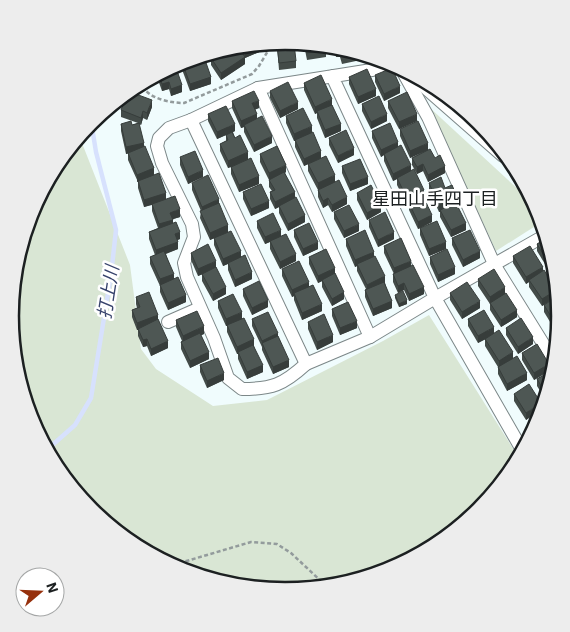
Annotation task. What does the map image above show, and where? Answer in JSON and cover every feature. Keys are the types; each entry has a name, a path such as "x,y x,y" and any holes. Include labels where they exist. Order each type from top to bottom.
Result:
{"street":[{"path":"382,68 258,88 191,120 169,128 159,138 157,146 162,164 192,224 194,237 184,263 187,277 214,338 228,378 242,389 266,389 287,381 306,364 370,337 540,239"},
{"path":"332,76 435,298 519,443"},
{"path":"407,79 428,117 495,266 549,353"},
{"path":"258,88 370,337"},
{"path":"435,97 486,141"},
{"path":"191,120 306,364"},
{"path":"168,322 200,308"}],"path":[{"path":"145,90 148,94 184,103 252,74 260,66 269,50"},
{"path":"184,563 252,542 277,544 291,553 320,580"}],"green space":[{"path":"429,107 521,192 524,198 535,226 496,251"},
{"path":"82,144 130,265 141,349 156,369 213,406 267,400 383,341 429,315 515,451 485,492 461,516 418,547 371,568 337,577 302,582 250,580 199,568 152,547 109,516 74,478 46,434 28,385 19,333 21,281 33,230 54,183"}],"building":[{"path":"278,50 295,50 296,61 279,63"},
{"path":"242,53 245,57 221,73 212,60"},
{"path":"206,62 211,77 190,84 185,69"},
{"path":"367,69 376,89 358,97 349,77"},
{"path":"387,70 394,73 400,86 384,94 375,75"},
{"path":"178,72 182,85 171,89 169,82 162,84 161,80"},
{"path":"321,75 332,99 315,107 304,83"},
{"path":"288,82 298,102 280,111 270,91"},
{"path":"254,91 259,101 252,103 257,114 241,121 232,101"},
{"path":"407,92 417,114 399,122 388,101"},
{"path":"138,95 152,100 147,113 143,111 141,118 121,110 123,105"},
{"path":"379,96 387,114 371,122 362,104"},
{"path":"332,105 341,124 325,130 317,111"},
{"path":"226,106 235,124 217,132 208,114"},
{"path":"303,108 312,126 294,134 286,116"},
{"path":"262,116 272,136 254,145 244,125"},
{"path":"131,121 132,125 139,123 144,143 126,147 121,124"},
{"path":"418,121 428,143 410,151 400,129"},
{"path":"390,123 398,142 381,150 372,131"},
{"path":"346,130 354,148 338,156 329,138"},
{"path":"232,132 235,138 240,135 248,152 228,161 220,144 228,140 226,135"},
{"path":"313,132 321,151 304,159 295,140"},
{"path":"401,145 411,165 393,174 384,154"},
{"path":"145,146 154,168 137,175 128,153"},
{"path":"277,146 286,165 269,173 260,154"},
{"path":"430,149 435,158 440,155 445,166 428,175 423,164 417,167 412,158"},
{"path":"195,151 203,170 188,177 180,157"},
{"path":"326,156 335,175 318,183 308,164"},
{"path":"251,158 259,176 239,185 231,167"},
{"path":"360,159 368,177 350,184 342,166"},
{"path":"414,169 424,190 407,198 397,178"},
{"path":"284,172 295,192 275,202 270,192 275,190 269,180"},
{"path":"159,173 166,193 144,200 138,181"},
{"path":"208,175 219,199 202,207 192,183"},
{"path":"441,177 445,188 452,185 457,197 439,205 429,183"},
{"path":"339,180 347,197 332,205 328,198 323,201 318,190"},
{"path":"261,184 269,201 251,209 243,192"},
{"path":"371,185 381,205 367,213 357,193"},
{"path":"175,196 180,209 170,213 173,220 159,224 152,204"},
{"path":"423,196 432,215 418,222 409,203"},
{"path":"296,197 305,215 288,224 279,206"},
{"path":"219,203 228,225 210,233 200,211"},
{"path":"456,203 466,223 451,230 440,210"},
{"path":"349,205 359,224 344,231 334,212"},
{"path":"385,212 394,232 378,240 369,220"},
{"path":"273,213 281,230 265,237 257,221"},
{"path":"437,221 446,242 429,249 420,228"},
{"path":"176,222 180,232 175,234 178,242 156,250 149,232"},
{"path":"309,223 318,242 303,249 294,230"},
{"path":"365,230 374,252 355,260 346,239"},
{"path":"470,230 480,251 463,260 452,238"},
{"path":"231,231 241,251 223,259 214,238"},
{"path":"286,234 296,254 280,262 270,241"},
{"path":"401,238 411,261 394,268 384,246"},
{"path":"540,242 544,255 537,244"},
{"path":"208,244 216,261 198,269 191,253"},
{"path":"530,246 543,267 526,277 513,256"},
{"path":"326,249 335,268 318,276 309,257"},
{"path":"447,249 455,267 438,275 430,257"},
{"path":"164,251 174,274 160,279 150,257"},
{"path":"245,255 252,272 235,280 228,263"},
{"path":"375,256 385,276 367,285 357,264"},
{"path":"299,261 309,282 292,290 282,269"},
{"path":"413,265 424,287 409,294 404,283 398,286 393,274"},
{"path":"216,267 226,287 213,294 202,274"},
{"path":"494,269 505,287 490,297 478,279"},
{"path":"544,270 548,277 550,294 542,299 529,280"},
{"path":"335,273 344,292 332,299 322,280"},
{"path":"178,277 186,295 168,303 160,285"},
{"path":"259,281 268,300 252,308 243,289"},
{"path":"384,282 392,301 373,309 365,290"},
{"path":"467,282 480,301 462,312 450,293"},
{"path":"313,285 322,304 302,313 294,293"},
{"path":"403,291 407,300 399,304 395,295"},
{"path":"149,292 158,315 137,323 132,310 140,307 136,297"},
{"path":"506,293 517,310 501,320 490,303"},
{"path":"233,294 242,312 226,319 218,301"},
{"path":"551,300 551,316 544,305"},
{"path":"348,302 357,321 340,328 332,309"},
{"path":"484,310 494,327 478,336 468,319"},
{"path":"197,311 204,326 183,336 176,320"},
{"path":"268,312 278,333 262,341 252,319"},
{"path":"324,314 333,335 317,342 308,322"},
{"path":"244,318 254,339 237,347 227,325"},
{"path":"521,318 533,337 518,347 506,328"},
{"path":"158,319 168,341 151,349 147,339 143,340 138,329"},
{"path":"499,330 513,352 499,361 485,339"},
{"path":"200,333 209,352 190,361 181,342"},
{"path":"278,336 289,360 273,367 262,343"},
{"path":"537,344 547,361 546,366 534,373 522,353"},
{"path":"253,345 263,365 247,372 238,352"},
{"path":"517,356 527,373 507,384 498,367"},
{"path":"218,358 224,373 207,381 200,365"},
{"path":"544,375 542,386 537,379"},
{"path":"529,384 538,398 535,407 526,413 514,394"}],"waterway":[{"name":"打上川","path":"52,445 75,425 91,398 111,275 116,230 93,132"}],"district":[{"name":"星田山手四丁目","path":"435,198"}]}
